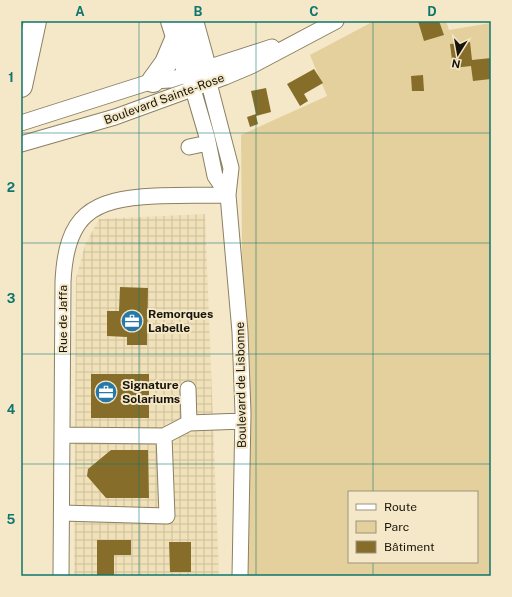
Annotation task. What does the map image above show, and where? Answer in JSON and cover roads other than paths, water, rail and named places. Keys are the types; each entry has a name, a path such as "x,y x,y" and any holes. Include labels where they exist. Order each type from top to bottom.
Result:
{"highway":[{"path":"21,86 35,21"},
{"path":"192,21 199,78"},
{"path":"175,29 199,78"},
{"path":"153,81 166,63 175,29"}],"street":[{"name":"Boulevard Sainte-Rose","path":"21,144 39,140 129,112 199,78 302,38 336,21"},
{"name":"Boulevard Sainte-Rose","path":"21,123 153,81 199,78"},
{"path":"199,78 214,176 228,195"},
{"name":"Boulevard de Lisbonne","path":"199,78 232,168 228,195 240,332 243,421 240,576"},
{"path":"189,147 208,143"},
{"name":"Rue de Jaffa","path":"61,576 64,263 70,238 77,226 92,210 120,198 228,195"},
{"path":"188,389 189,423"},
{"path":"62,435 164,436 189,423 243,421"},
{"path":"62,513 167,516 164,436"}],"place":[{"name":"Remorques Labelle","path":"132,321"},
{"name":"Signature Solariums","path":"106,392"}]}
